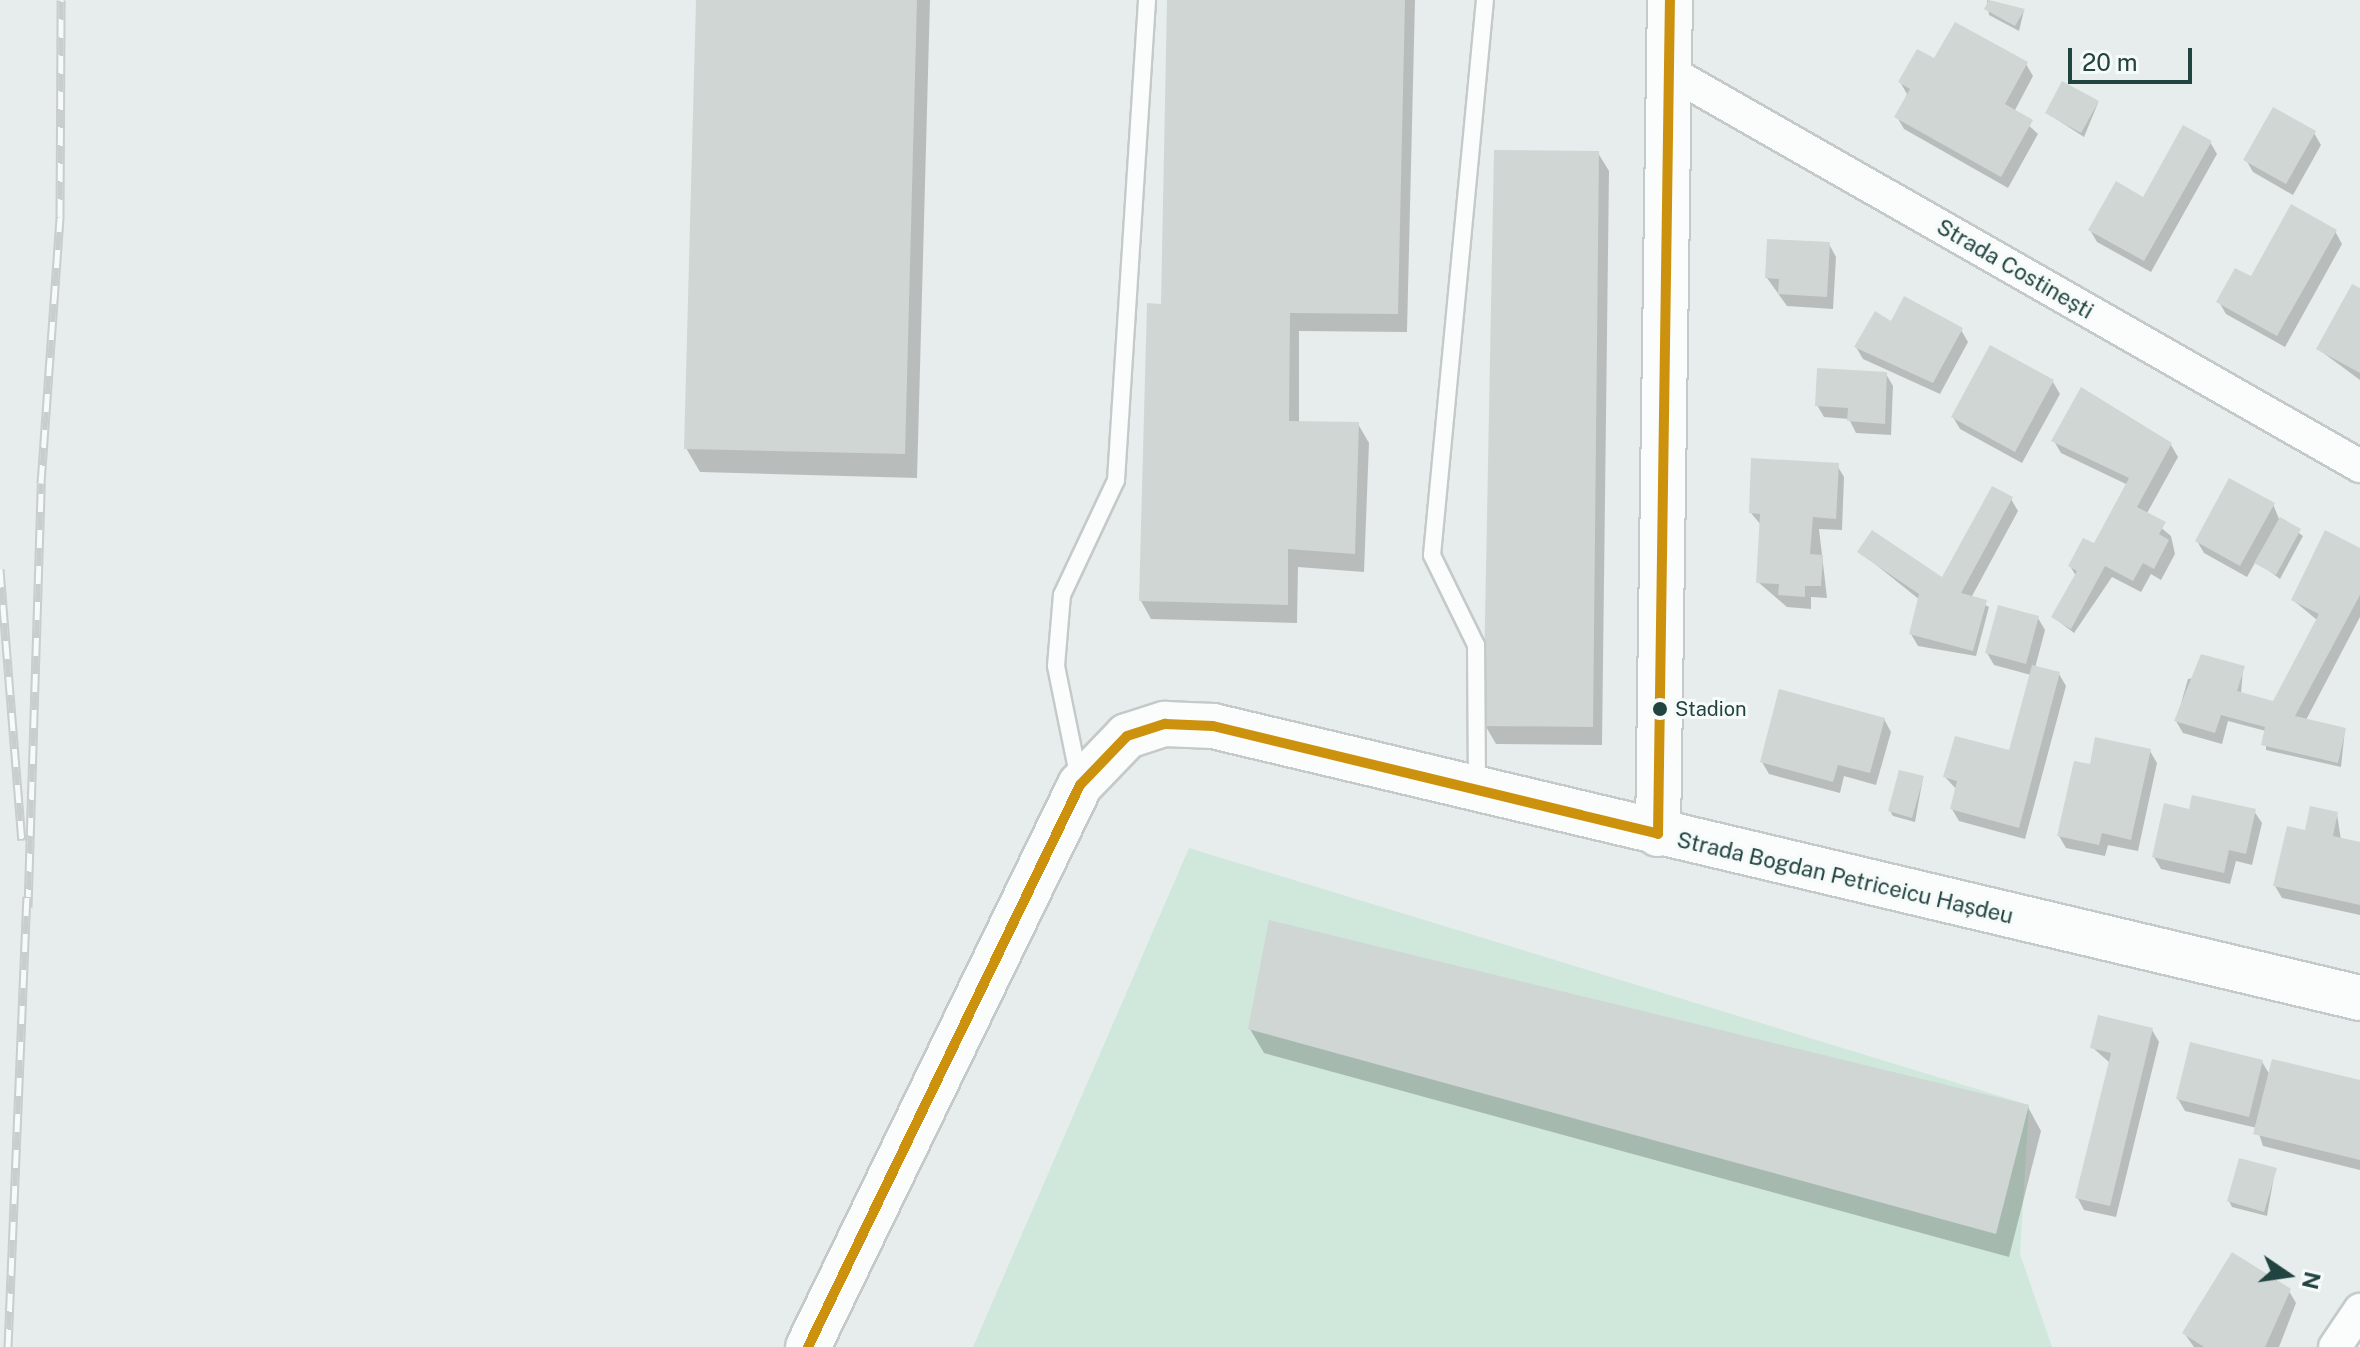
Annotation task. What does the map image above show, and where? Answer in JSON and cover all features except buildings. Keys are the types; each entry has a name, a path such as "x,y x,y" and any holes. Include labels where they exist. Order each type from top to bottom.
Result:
{"street":[{"path":"1658,834 1670,0"},
{"name":"Strada Costinești","path":"1670,72 2360,466"},
{"name":"Strada Bogdan Petriceicu Hașdeu","path":"808,1347 1080,785 1127,736 1165,724 1213,726 1658,834 2360,998"},
{"path":"2335,1347 2360,1310"}],"lane":[{"path":"1080,785 1056,666 1062,595 1116,480 1147,0"},
{"path":"1477,789 1476,645 1432,555 1485,0"}],"green space":[{"path":"1189,848 2029,1105 2020,1254 2052,1347 973,1347"}],"railway":[{"path":"28,907 41,483 60,217 61,0"},
{"path":"0,569 22,840"},
{"path":"8,1347 27,896"}],"transit line":[{"path":"808,1347 1080,785 1127,736 1165,724 1213,726 1658,834 1670,0"}],"place":[{"name":"Stadion","path":"1660,709"}]}
